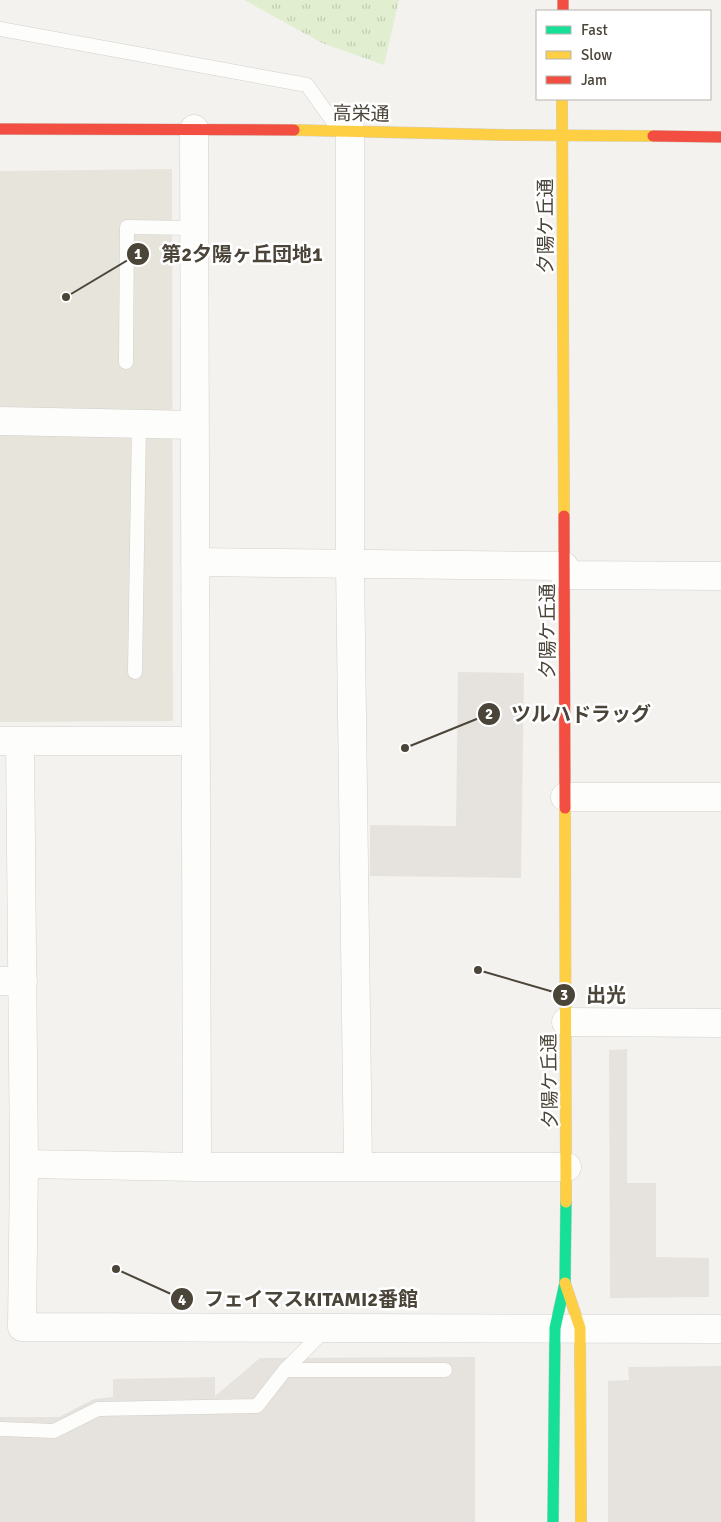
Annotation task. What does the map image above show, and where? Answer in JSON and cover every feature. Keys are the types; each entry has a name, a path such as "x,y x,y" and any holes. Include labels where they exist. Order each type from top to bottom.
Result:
{"street":[{"name":"夕陽ケ丘通","path":"562,100 567,1167 565,1283 581,1522"},
{"name":"高栄通","path":"0,129 344,130 562,136 721,137"},
{"path":"194,129 197,1167"},
{"path":"344,130 358,1166"},
{"path":"0,421 195,425"},
{"path":"195,562 721,576"},
{"path":"195,741 10,741 12,981 24,1164 22,1327 721,1329"},
{"path":"565,797 721,797"},
{"path":"566,1022 721,1023"},
{"path":"24,1164 197,1167 567,1167"},
{"name":"夕陽ケ丘通","path":"553,1522 567,1328 565,1283"}],"lane":[{"path":"0,29 307,85 344,130"},
{"path":"126,362 127,227 195,228"},
{"path":"135,672 139,423"},
{"path":"0,1429 54,1431 98,1409 257,1406 285,1370 327,1328"},
{"path":"285,1370 445,1370"}],"shaded area":[{"path":"172,169 173,721 0,722 0,171"},
{"path":"458,672 524,673 521,878 370,876 370,825 456,826"},
{"path":"627,1049 627,1183 656,1183 656,1257 709,1258 709,1297 610,1298 609,1050"},
{"path":"475,1357 475,1522 0,1522 0,1417 59,1417 94,1399 113,1397 113,1379 215,1377 215,1396 260,1358"},
{"path":"721,1366 721,1522 608,1522 608,1381 629,1380 628,1367"}],"green space":[{"path":"244,0 399,0 384,65 322,43"}],"traffic: fast":[{"path":"553,1522 555,1328 565,1283 566,1202"}],"traffic: slow":[{"path":"562,100 564,516"},
{"path":"294,130 653,136"},
{"path":"565,808 566,1202"},
{"path":"565,1283 580,1328 581,1522"}],"traffic: jam":[{"path":"563,0 563,10"},
{"path":"0,129 294,130"},
{"path":"653,136 721,137"},
{"path":"564,516 565,808"}],"place":[{"name":"第2夕陽ヶ丘団地1","path":"66,297"},
{"name":"ツルハドラッグ","path":"405,748"},
{"name":"出光","path":"478,970"},
{"name":"フェイマスKITAMI2番館","path":"116,1269"}]}
